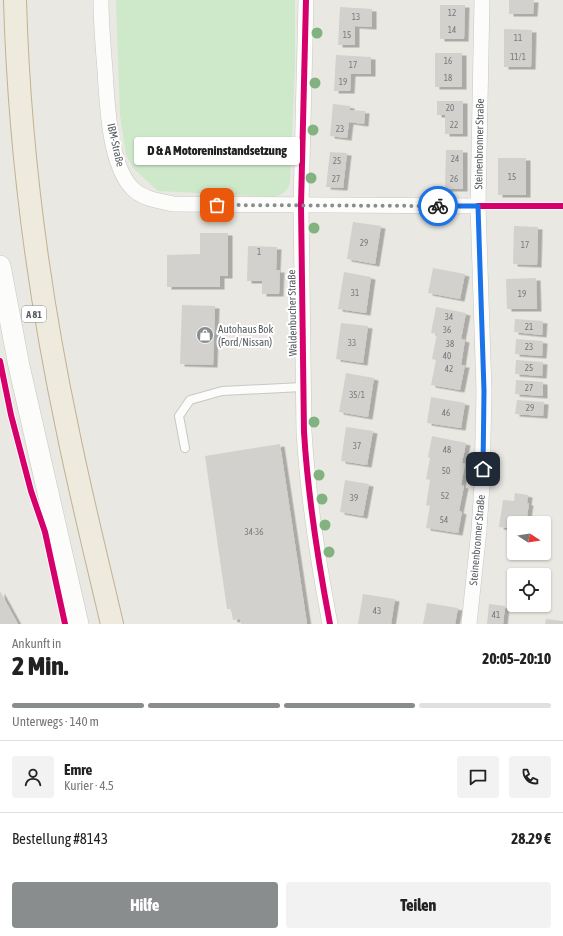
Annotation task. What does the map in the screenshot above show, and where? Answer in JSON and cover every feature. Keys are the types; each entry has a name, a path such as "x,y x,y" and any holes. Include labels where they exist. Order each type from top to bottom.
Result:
{"highway":[{"name":"A 81","path":"2,0 13,154 28,275 42,366 56,441 98,624"},
{"name":"A 81","path":"15,0 16,41 24,148 42,291 68,431 112,624"}],"street":[{"name":"IBM-Straße","path":"101,0 101,20 108,106 114,149 120,169 133,189 142,195 173,204 478,206"},
{"name":"Waldenbucher Straße","path":"306,0 301,205 302,387 306,464 316,543 330,624"},
{"name":"Steinenbronner Straße","path":"469,624 479,530 482,485 484,391 478,206 482,0"},
{"path":"0,271 19,366 78,624"}],"lane":[{"path":"185,448 179,416 190,400 222,391 302,387"}],"green space":[{"path":"116,0 295,0 295,64 290,183 284,192 273,197 158,191 133,168 126,155 120,115"}],"building":[{"path":"509,0 534,0 533,14 509,14"},
{"path":"440,5 465,5 464,39 440,39"},
{"path":"340,7 372,9 372,27 355,26 355,45 338,45"},
{"path":"504,29 532,30 531,67 504,67"},
{"path":"435,53 462,53 462,87 435,87"},
{"path":"336,55 371,57 371,74 351,74 350,91 334,91"},
{"path":"437,101 463,101 463,134 445,134 445,115 437,115"},
{"path":"333,104 350,106 350,110 365,111 364,124 349,122 347,138 330,136"},
{"path":"446,150 463,150 463,189 445,189"},
{"path":"330,152 347,153 343,188 326,187"},
{"path":"498,158 526,158 526,195 498,195"},
{"path":"353,222 381,226 375,264 347,259"},
{"path":"514,226 538,227 537,265 513,264"},
{"path":"200,233 228,233 228,276 220,276 220,287 167,287 167,255 200,254"},
{"path":"248,246 277,247 276,270 280,270 279,294 262,294 262,281 247,281"},
{"path":"433,268 465,274 460,299 428,293"},
{"path":"344,272 371,277 366,313 338,309"},
{"path":"536,278 537,309 507,309 506,279"},
{"path":"182,305 215,306 213,365 180,364"},
{"path":"436,307 466,313 461,339 465,340 461,365 465,365 460,390 431,385 436,360 432,359 437,334 431,333"},
{"path":"515,319 543,321 542,335 514,332"},
{"path":"341,323 368,326 363,363 336,359"},
{"path":"516,339 543,341 542,356 515,354"},
{"path":"516,360 543,362 542,376 515,374"},
{"path":"346,373 374,378 368,417 339,412"},
{"path":"516,380 543,382 543,396 515,394"},
{"path":"431,397 465,403 461,428 427,423"},
{"path":"517,400 544,402 543,416 515,414"},
{"path":"346,427 373,431 367,465 341,461"},
{"path":"432,436 466,443 462,463 465,464 461,485 464,486 459,511 462,512 458,533 426,528 430,506 426,505 430,480 426,479"},
{"path":"280,444 307,624 241,624 240,619 233,620 231,609 227,609 205,456"},
{"path":"345,480 369,484 363,516 340,512"},
{"path":"515,493 528,495 527,503 529,503 527,516 507,516 507,528 499,527 503,500 514,501"},
{"path":"0,591 18,624 0,624"},
{"path":"363,594 395,599 391,624 358,624"},
{"path":"427,603 458,608 455,624 423,624"},
{"path":"489,604 505,606 503,624 487,624"},
{"path":"546,619 563,621 563,624 545,624"}],"cycle path":[{"path":"306,0 301,205 304,432 314,529 330,624"},
{"path":"478,206 563,206"},
{"path":"0,361 11,415 31,491 45,532 65,624"}],"way so far":[{"path":"217,205 438,206"}],"place":[{"name":"D & A Motoreninstandsetzung","path":"217,205"},
{"name":"Autohaus Bok (Ford/Nissan)","path":"205,335"}],"route":[{"path":"438,206 478,206 484,391 483,469"}]}
